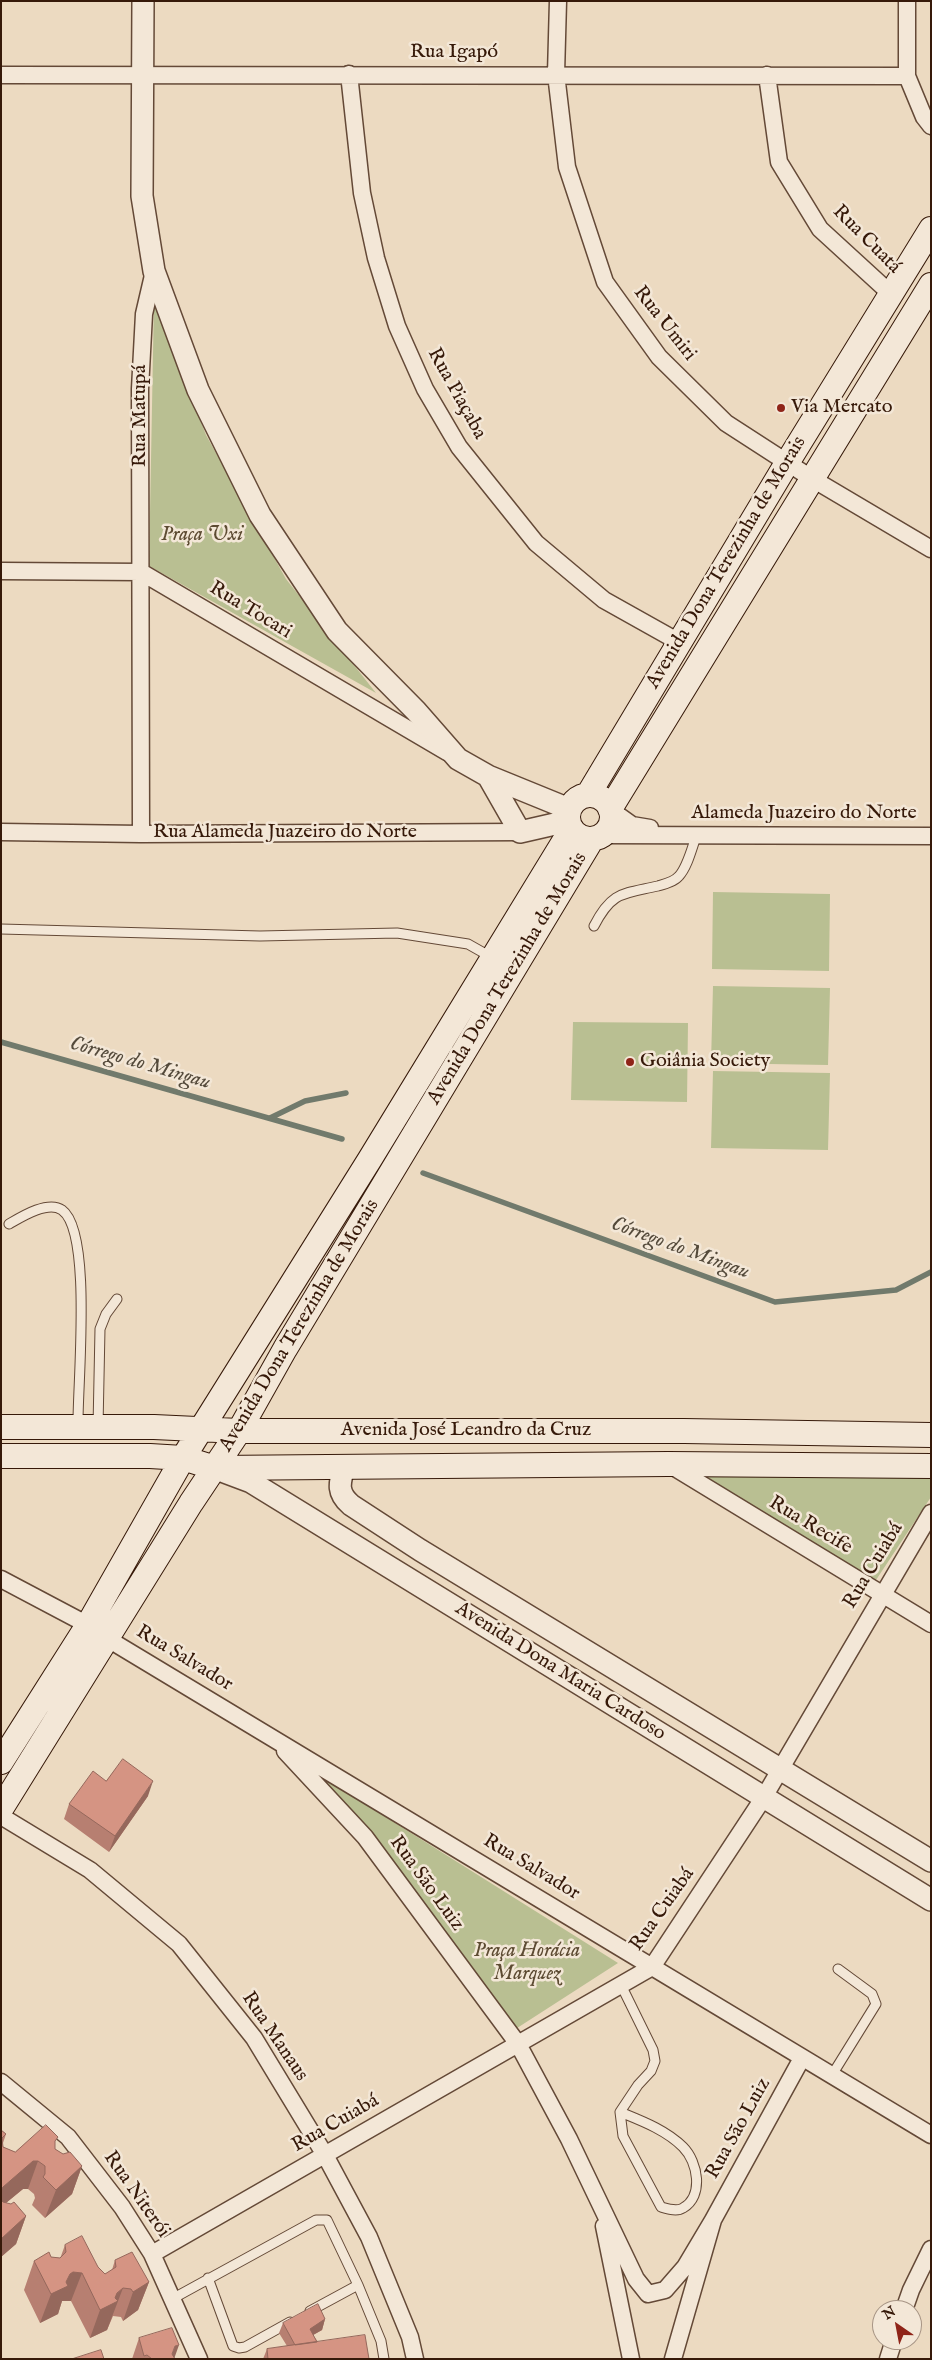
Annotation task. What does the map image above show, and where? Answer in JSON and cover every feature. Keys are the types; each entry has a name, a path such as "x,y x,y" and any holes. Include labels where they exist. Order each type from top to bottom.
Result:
{"main road":[{"name":"Avenida Dona Terezinha de Morais","path":"588,795 787,463 931,229"},
{"name":"Avenida Dona Terezinha de Morais","path":"581,827 611,824 610,810 811,478 931,285"},
{"path":"581,827 577,799 588,795 602,799 610,810"},
{"name":"Avenida Dona Terezinha de Morais","path":"1,1762 88,1625 183,1458 493,958 581,827"},
{"name":"Avenida Dona Terezinha de Morais","path":"1,1809 239,1431 581,827"},
{"name":"Avenida José Leandro da Cruz","path":"1,1427 239,1431 684,1431 931,1435"},
{"path":"1,1456 150,1456 183,1458"},
{"name":"Avenida Dona Maria Cardoso","path":"183,1458 214,1468"},
{"name":"Avenida José Leandro da Cruz","path":"214,1468 668,1464 931,1466"}],"street":[{"name":"Rua Matupá","path":"141,834 142,341 144,314 154,271 142,196 141,74 143,1"},
{"name":"Rua Umiri","path":"558,1 556,74 567,167 605,282 659,357 726,423 811,478 931,549"},
{"path":"907,1 908,76 924,117 931,126"},
{"name":"Rua Piaçaba","path":"349,74 362,194 376,258 397,326 425,389 459,447 536,543 604,600 679,642"},
{"name":"Rua Igapó","path":"1,75 556,74 908,76"},
{"name":"Rua Cuatá","path":"767,75 779,162 820,229 891,294"},
{"path":"154,271 198,390 260,515 337,631 416,711 458,759 581,827"},
{"path":"1,571 141,572"},
{"name":"Rua Tocari","path":"141,572 458,759"},
{"path":"488,776 520,832"},
{"name":"Alameda Juazeiro do Norte","path":"610,810 632,825 677,834"},
{"name":"Alameda Juazeiro do Norte","path":"581,827 677,834 931,836"},
{"name":"Rua Alameda Juazeiro do Norte","path":"1,832 141,834 520,832 581,827"},
{"name":"Rua Recife","path":"668,1464 931,1624"},
{"name":"Avenida Dona Maria Cardoso","path":"344,1467 340,1492 343,1498 351,1505 779,1771 931,1862"},
{"name":"Avenida Dona Maria Cardoso","path":"214,1468 251,1482 931,1900"},
{"name":"Rua Cuiabá","path":"152,2254 652,1967 764,1797 931,1513"},
{"path":"1,1579 88,1625"},
{"name":"Rua Salvador","path":"108,1639 272,1736 931,2136"},
{"name":"Rua São Luiz","path":"272,1736 365,1837 518,2044 569,2139 636,2279 648,2294 666,2290 685,2267 802,2058"},
{"name":"Rua Manaus","path":"1,1816 90,1870 178,1944 254,2038 325,2155 369,2237 410,2336 415,2359"},
{"name":"Rua Niterói","path":"1,2082 68,2137 122,2208 152,2254 199,2359"},
{"name":"Rua São Luiz","path":"599,2202 632,2359"},
{"name":"Rua São Luiz","path":"673,2359 713,2220"},
{"path":"908,2300 931,2249"}],"lane":[{"path":"594,926 604,908 618,894 666,884 678,877 687,862 697,834"},
{"path":"1,929 260,936 397,933 468,944 493,958"},
{"path":"9,1224 21,1217 49,1208 60,1209 67,1216 71,1225 80,1270 81,1334 78,1391 88,1427"},
{"path":"88,1427 100,1329 106,1314 118,1299"},
{"path":"832,2075 876,2004 872,1994 838,1969"},
{"path":"620,1985 653,2050 655,2061 650,2071 620,2112 623,2136 661,2207 674,2211 684,2208 695,2195 697,2175 684,2148 659,2129 620,2112"},
{"path":"172,2299 321,2219 327,2220 358,2285 381,2341 384,2359"},
{"path":"208,2278 229,2341 233,2346 245,2347 297,2318"},
{"path":"306,2314 358,2285"}],"green space":[{"name":"Praça Uxi","path":"154,300 206,435 286,579 376,693 149,566"},
{"path":"713,892 830,894 829,971 712,969"},
{"path":"713,986 830,988 828,1065 711,1063"},
{"name":"Goiânia Society","path":"573,1022 688,1023 687,1102 571,1100"},
{"path":"713,1071 830,1073 828,1150 711,1148"},
{"path":"931,1474 931,1497 874,1583 704,1475"},
{"name":"Praça Horácia Marquez","path":"306,1767 618,1963 514,2030"}],"building":[{"path":"123,1759 153,1781 115,1836 69,1804 93,1771 106,1781"},
{"path":"46,2125 58,2137 55,2141 55,2149 63,2154 70,2152 82,2166 56,2190 43,2177 45,2166 38,2161 33,2161 1,2190 1,2130 6,2134 2,2138 3,2147 15,2152"},
{"path":"1,2200 11,2204 14,2202 26,2216 1,2239"},
{"path":"82,2236 98,2267 105,2274 116,2267 115,2260 132,2252 149,2282 133,2292 131,2289 123,2288 117,2293 115,2298 118,2301 100,2310 82,2273 73,2272 70,2274 66,2282 68,2286 51,2294 34,2261 49,2252 51,2257 60,2258 66,2252 65,2245"},
{"path":"318,2304 325,2319 310,2329 317,2342 295,2345 283,2323"},
{"path":"172,2328 179,2345 175,2346 172,2354 175,2359 152,2359 147,2355 144,2356 139,2338"},
{"path":"365,2335 369,2359 268,2359 267,2349"},
{"path":"101,2350 104,2359 72,2359"}],"waterway":[{"name":"Córrego do Mingau","path":"1,1042 342,1139"},
{"name":"Córrego do Mingau","path":"270,1118 305,1101 346,1093"},
{"name":"Córrego do Mingau","path":"423,1173 775,1302 896,1290 931,1272"}],"place":[{"name":"Via Mercato","path":"781,408"},
{"name":"Goiânia Society","path":"630,1062"}]}
